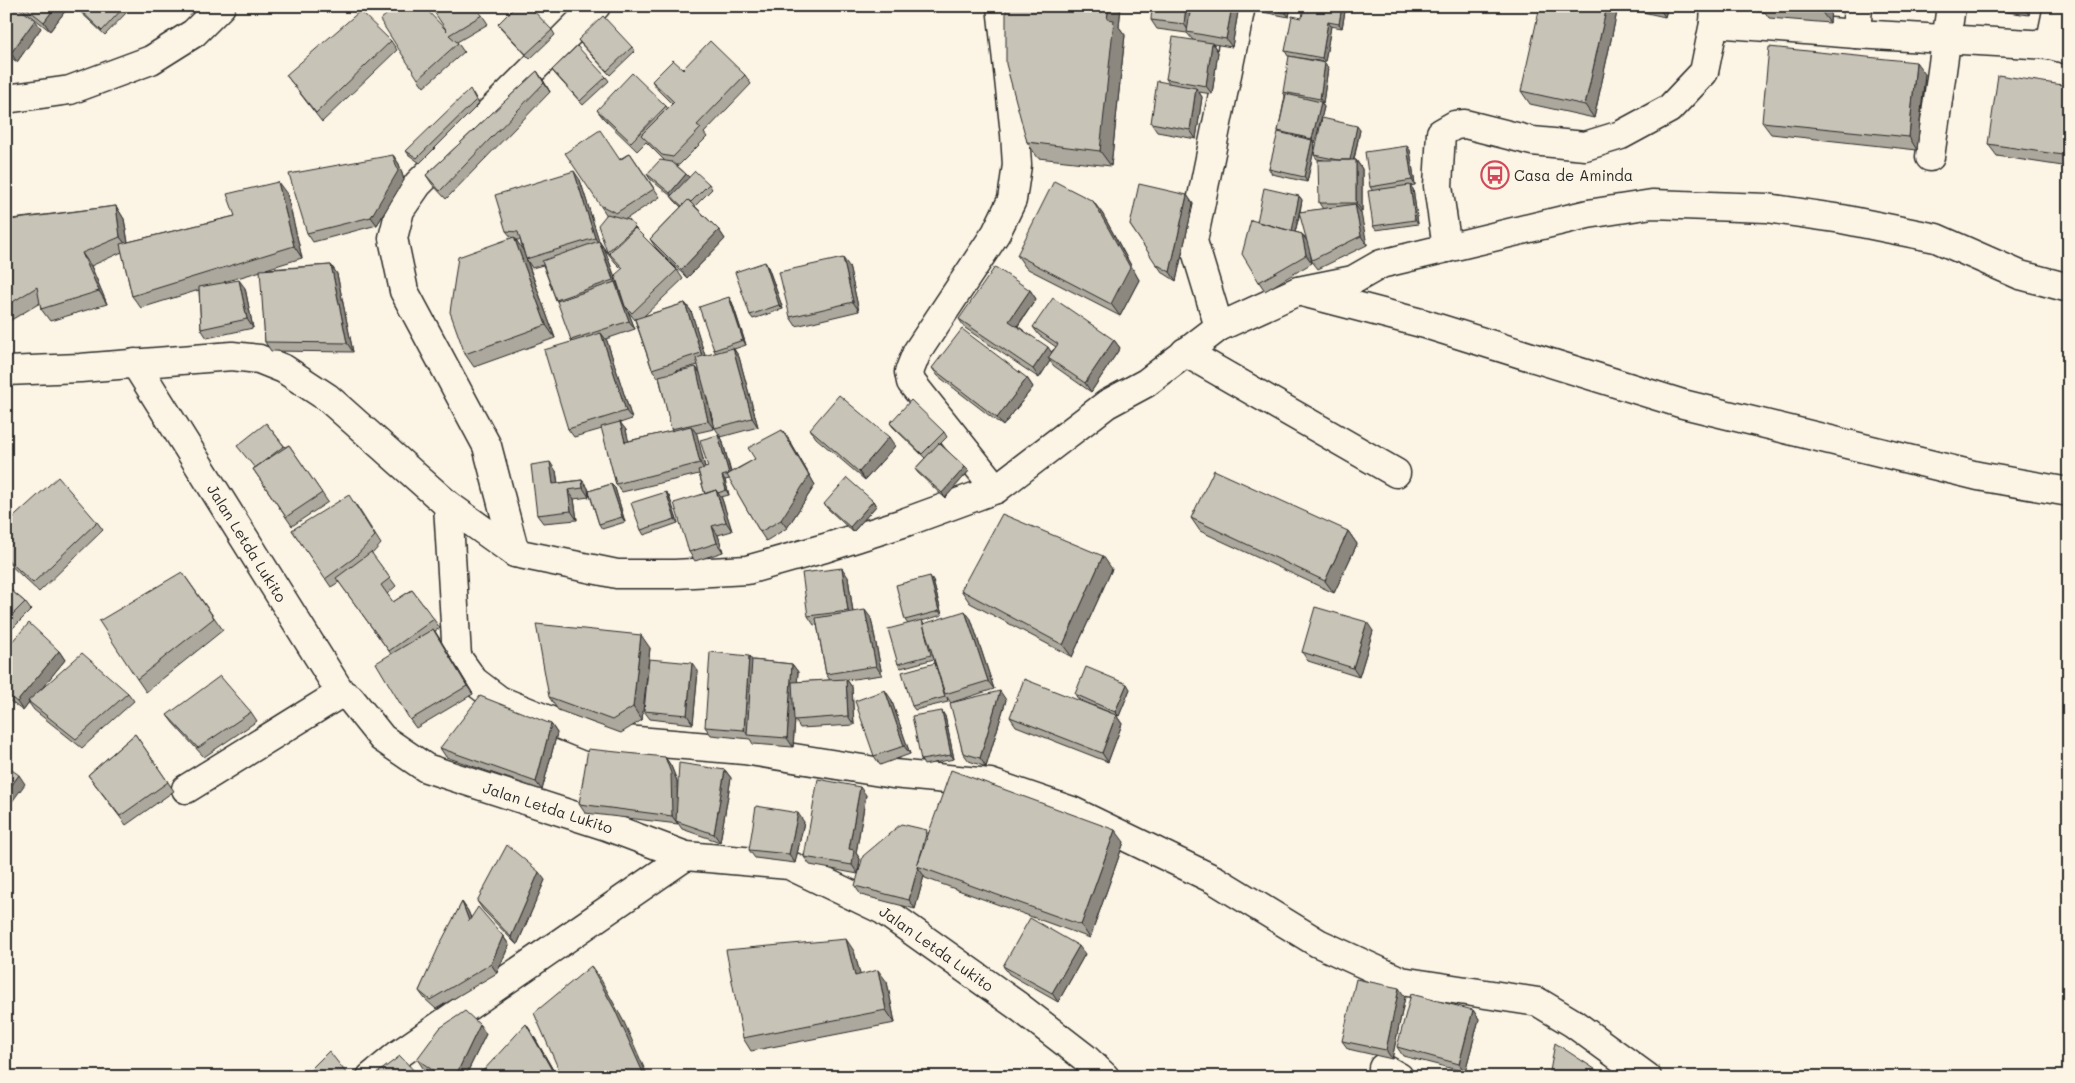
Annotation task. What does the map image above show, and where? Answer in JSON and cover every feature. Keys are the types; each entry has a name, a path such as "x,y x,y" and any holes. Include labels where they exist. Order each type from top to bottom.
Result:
{"main road":[{"path":"6,99 70,90 151,60 194,33 221,6"},
{"path":"515,553 487,446 404,291 393,238 400,210 418,184 596,6"},
{"path":"996,489 912,382 910,372 917,352 996,233 1012,200 1017,166 1016,142 1001,6"},
{"path":"1219,327 1193,241 1241,6"},
{"path":"1856,34 1858,6"},
{"path":"1930,157 1952,6"},
{"path":"1447,248 1438,186 1441,134 1455,125 1465,124 1532,141 1584,146 1621,135 1669,109 1704,72 1715,15 1856,34 2060,48 2058,6"},
{"path":"6,370 80,368 232,356 259,359 284,369 328,398 448,506 515,553 616,574 675,574 747,570 868,534 996,489 1107,404 1146,383 1219,327 1298,291 1353,280 1381,264 1588,214 1652,204 1767,208 1842,219 1936,238 2020,275 2069,288"},
{"path":"1298,291 1425,324 1683,404 1978,476 2069,492"},
{"path":"1185,352 1396,472"},
{"name":"Jalan Letda Lukito","path":"135,363 341,692 350,698 382,738 426,768 606,826 686,856 789,865 883,910 1018,1006 1084,1057 1105,1077"},
{"path":"448,506 457,657 474,681 499,700 590,737 744,750 893,774 990,782 1072,811 1215,880 1318,942 1402,981 1538,1002 1573,1023 1647,1077"},
{"path":"186,789 341,692"},
{"path":"371,1077 399,1054 686,856"}],"building":[{"path":"6,6 16,6 35,20 11,53 6,50"},
{"path":"24,6 56,6 44,22"},
{"path":"76,6 121,6 123,8 102,31"},
{"path":"397,6 423,6 447,31 430,6 474,6 482,15 449,35 458,43 418,79 380,20"},
{"path":"516,6 529,6 552,30 526,54 498,24"},
{"path":"1006,6 1109,6 1107,19 1114,20 1100,151 1027,142 1006,64"},
{"path":"1152,6 1186,6 1184,24 1151,20"},
{"path":"1191,6 1232,6 1226,39 1187,32"},
{"path":"1253,6 1287,6 1286,13"},
{"path":"1304,6 1342,6 1339,24 1328,22 1322,58 1285,51 1292,16 1302,18"},
{"path":"1540,6 1607,6 1585,105 1521,91"},
{"path":"1764,6 1822,6 1821,11"},
{"path":"360,11 391,41 316,113 286,75"},
{"path":"603,16 632,47 607,71 578,40"},
{"path":"1173,37 1212,43 1206,86 1166,79"},
{"path":"710,41 745,75 697,125 701,128 673,157 662,155 641,135 674,102 652,81 673,60 683,69"},
{"path":"577,46 606,77 580,101 552,70"},
{"path":"1769,47 1916,62 1909,137 1762,122"},
{"path":"1289,56 1325,63 1320,99 1283,92"},
{"path":"537,71 544,83 440,191 426,175"},
{"path":"632,73 666,106 631,142 597,110"},
{"path":"1998,75 2069,86 2069,156 1988,144"},
{"path":"1157,81 1196,88 1190,130 1151,123"},
{"path":"470,89 476,100 417,158 406,151"},
{"path":"1286,94 1321,102 1312,139 1278,131"},
{"path":"1322,118 1357,126 1350,160 1339,160 1314,155"},
{"path":"600,130 620,160 630,153 654,189 616,213 600,205 565,153"},
{"path":"1278,132 1312,140 1304,177 1269,169"},
{"path":"1407,146 1412,180 1370,187 1365,152"},
{"path":"393,155 398,171 371,217 307,233 289,174"},
{"path":"660,160 672,162 686,174 670,193 647,174"},
{"path":"1318,160 1356,160 1356,203 1319,203"},
{"path":"574,171 595,238 526,259 518,232 506,231 495,195"},
{"path":"695,171 709,184 691,202 688,200 682,206 671,196"},
{"path":"1054,181 1093,201 1130,267 1111,304 1017,255"},
{"path":"278,182 294,246 132,296 120,244 235,216 227,194"},
{"path":"1139,184 1187,195 1170,272 1156,264 1130,225"},
{"path":"1410,185 1415,220 1373,226 1368,191"},
{"path":"1264,188 1299,196 1292,231 1257,222"},
{"path":"688,200 719,230 681,270 650,239"},
{"path":"1355,204 1361,236 1312,260 1299,212"},
{"path":"116,206 120,237 82,253 99,291 41,309 37,287 6,306 6,213 9,220"},
{"path":"607,214 629,220 635,227 607,252 598,225"},
{"path":"1251,220 1302,234 1306,255 1259,282 1242,254"},
{"path":"635,228 677,270 632,313 625,306 615,275 623,268 609,253"},
{"path":"514,237 546,325 465,354 450,312 458,257"},
{"path":"599,241 613,280 556,300 542,261"},
{"path":"843,258 853,302 790,317 779,272"},
{"path":"765,262 779,305 750,315 735,272"},
{"path":"331,265 347,343 265,342 260,270"},
{"path":"995,267 1030,290 1009,321 1048,347 1033,369 959,319"},
{"path":"239,280 247,319 201,329 199,287"},
{"path":"615,282 629,321 571,340 557,301"},
{"path":"729,297 743,340 714,350 699,307"},
{"path":"1053,298 1114,340 1085,383 1048,358 1058,344 1033,327"},
{"path":"685,303 701,353 652,369 635,319"},
{"path":"962,329 1027,378 997,418 932,368"},
{"path":"601,333 626,411 568,429 544,350"},
{"path":"733,348 752,418 715,428 696,358"},
{"path":"696,367 708,421 671,429 659,376"},
{"path":"839,395 889,437 859,472 810,429"},
{"path":"911,400 944,432 922,454 890,423"},
{"path":"620,422 625,442 691,426 700,463 616,484 601,427"},
{"path":"266,423 284,446 255,468 237,446"},
{"path":"782,430 809,476 781,520 760,532 727,475 755,459 748,448"},
{"path":"718,435 729,474 722,476 726,490 718,493 716,490 705,494 698,470 708,467 700,440"},
{"path":"939,443 965,467 942,493 915,469"},
{"path":"289,445 322,493 286,517 253,469"},
{"path":"550,462 553,484 582,480 583,488 568,490 571,511 537,515 531,465"},
{"path":"1214,470 1348,531 1325,581 1191,518"},
{"path":"58,477 97,522 33,583 6,558 6,524"},
{"path":"847,478 873,501 850,527 824,504"},
{"path":"611,484 622,517 599,524 589,491"},
{"path":"716,490 726,522 712,526 717,543 689,552 674,503"},
{"path":"666,492 675,519 641,530 631,503"},
{"path":"349,495 375,536 354,558 325,579 292,530"},
{"path":"1002,514 1103,556 1063,645 961,590"},
{"path":"371,552 390,578 381,585 393,602 412,590 434,619 389,651 336,578"},
{"path":"842,568 848,611 808,616 802,573"},
{"path":"182,572 214,618 137,679 99,621"},
{"path":"930,576 939,611 905,620 896,585"},
{"path":"6,586 25,602 6,621"},
{"path":"1315,607 1367,622 1353,668 1302,652"},
{"path":"865,610 876,666 826,674 816,618"},
{"path":"965,611 988,681 945,694 923,624"},
{"path":"922,620 931,655 898,664 888,629"},
{"path":"29,623 59,651 17,702 6,694 6,648"},
{"path":"536,624 641,635 633,707 612,720 549,697"},
{"path":"433,629 467,686 410,720 376,663"},
{"path":"710,652 749,656 744,730 705,727"},
{"path":"82,653 128,693 76,739 28,701"},
{"path":"649,659 692,663 687,715 644,711"},
{"path":"752,660 792,664 787,738 747,735"},
{"path":"935,663 945,697 912,706 902,672"},
{"path":"1086,667 1127,684 1115,712 1075,694"},
{"path":"220,676 251,712 198,748 167,715"},
{"path":"846,679 848,716 794,720 792,682"},
{"path":"1024,679 1116,715 1102,753 1010,717"},
{"path":"885,690 904,746 874,756 855,701"},
{"path":"1000,691 980,758 963,753 950,703"},
{"path":"480,696 551,724 536,782 440,748"},
{"path":"942,711 951,755 921,760 912,716"},
{"path":"135,734 168,782 120,816 88,775"},
{"path":"588,749 665,757 671,773 672,816 579,804"},
{"path":"679,763 725,770 714,834 676,821"},
{"path":"6,766 19,775 6,793"},
{"path":"951,770 1115,830 1081,925 917,866"},
{"path":"818,779 860,787 849,849 854,850 852,865 804,857"},
{"path":"756,806 798,813 789,854 749,850"},
{"path":"901,824 927,830 909,900 855,886 863,856"},
{"path":"507,845 539,872 511,937 477,901"},
{"path":"462,902 469,921 478,907 503,936 491,964 430,1000 419,991 440,944"},
{"path":"1030,918 1079,946 1052,993 1003,966"},
{"path":"846,939 855,976 878,970 886,1010 743,1038 726,950"},
{"path":"591,966 615,1010 645,1077 562,1077 534,1013"},
{"path":"1356,979 1399,988 1386,1050 1342,1041"},
{"path":"1411,994 1473,1010 1459,1064 1397,1047"},
{"path":"465,1011 480,1025 455,1077 442,1077 417,1059 440,1028"},
{"path":"526,1024 553,1072 547,1077 484,1077 482,1072"},
{"path":"1555,1043 1607,1077 1549,1077"},
{"path":"329,1051 347,1074 344,1077 309,1077 306,1074"},
{"path":"400,1056 420,1077 372,1077"}],"place":[{"name":"Casa de Aminda","path":"1495,175"}]}
